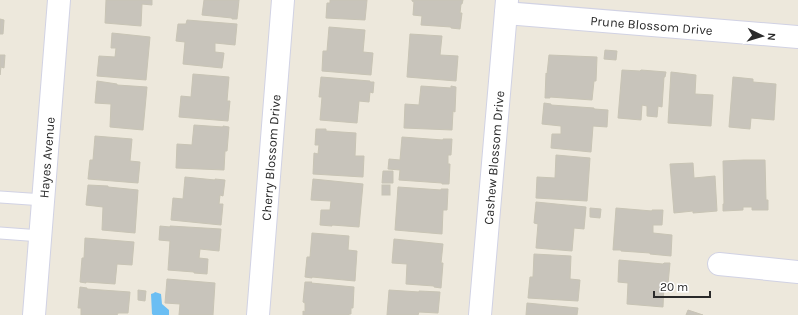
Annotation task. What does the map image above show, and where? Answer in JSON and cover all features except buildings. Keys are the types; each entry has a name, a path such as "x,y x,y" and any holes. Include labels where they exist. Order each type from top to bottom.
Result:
{"street":[{"name":"Hayes Avenue","path":"34,315 60,0"},
{"name":"Cherry Blossom Drive","path":"258,315 283,0"},
{"name":"Prune Blossom Drive","path":"506,7 798,37"},
{"name":"Cashew Blossom Drive","path":"480,315 506,7"},
{"path":"719,264 798,272"}],"lane":[{"path":"0,197 44,200"},
{"path":"0,233 41,236"}],"water":[{"path":"155,292 161,294 162,304 169,310 169,315 152,314 151,294"}]}
